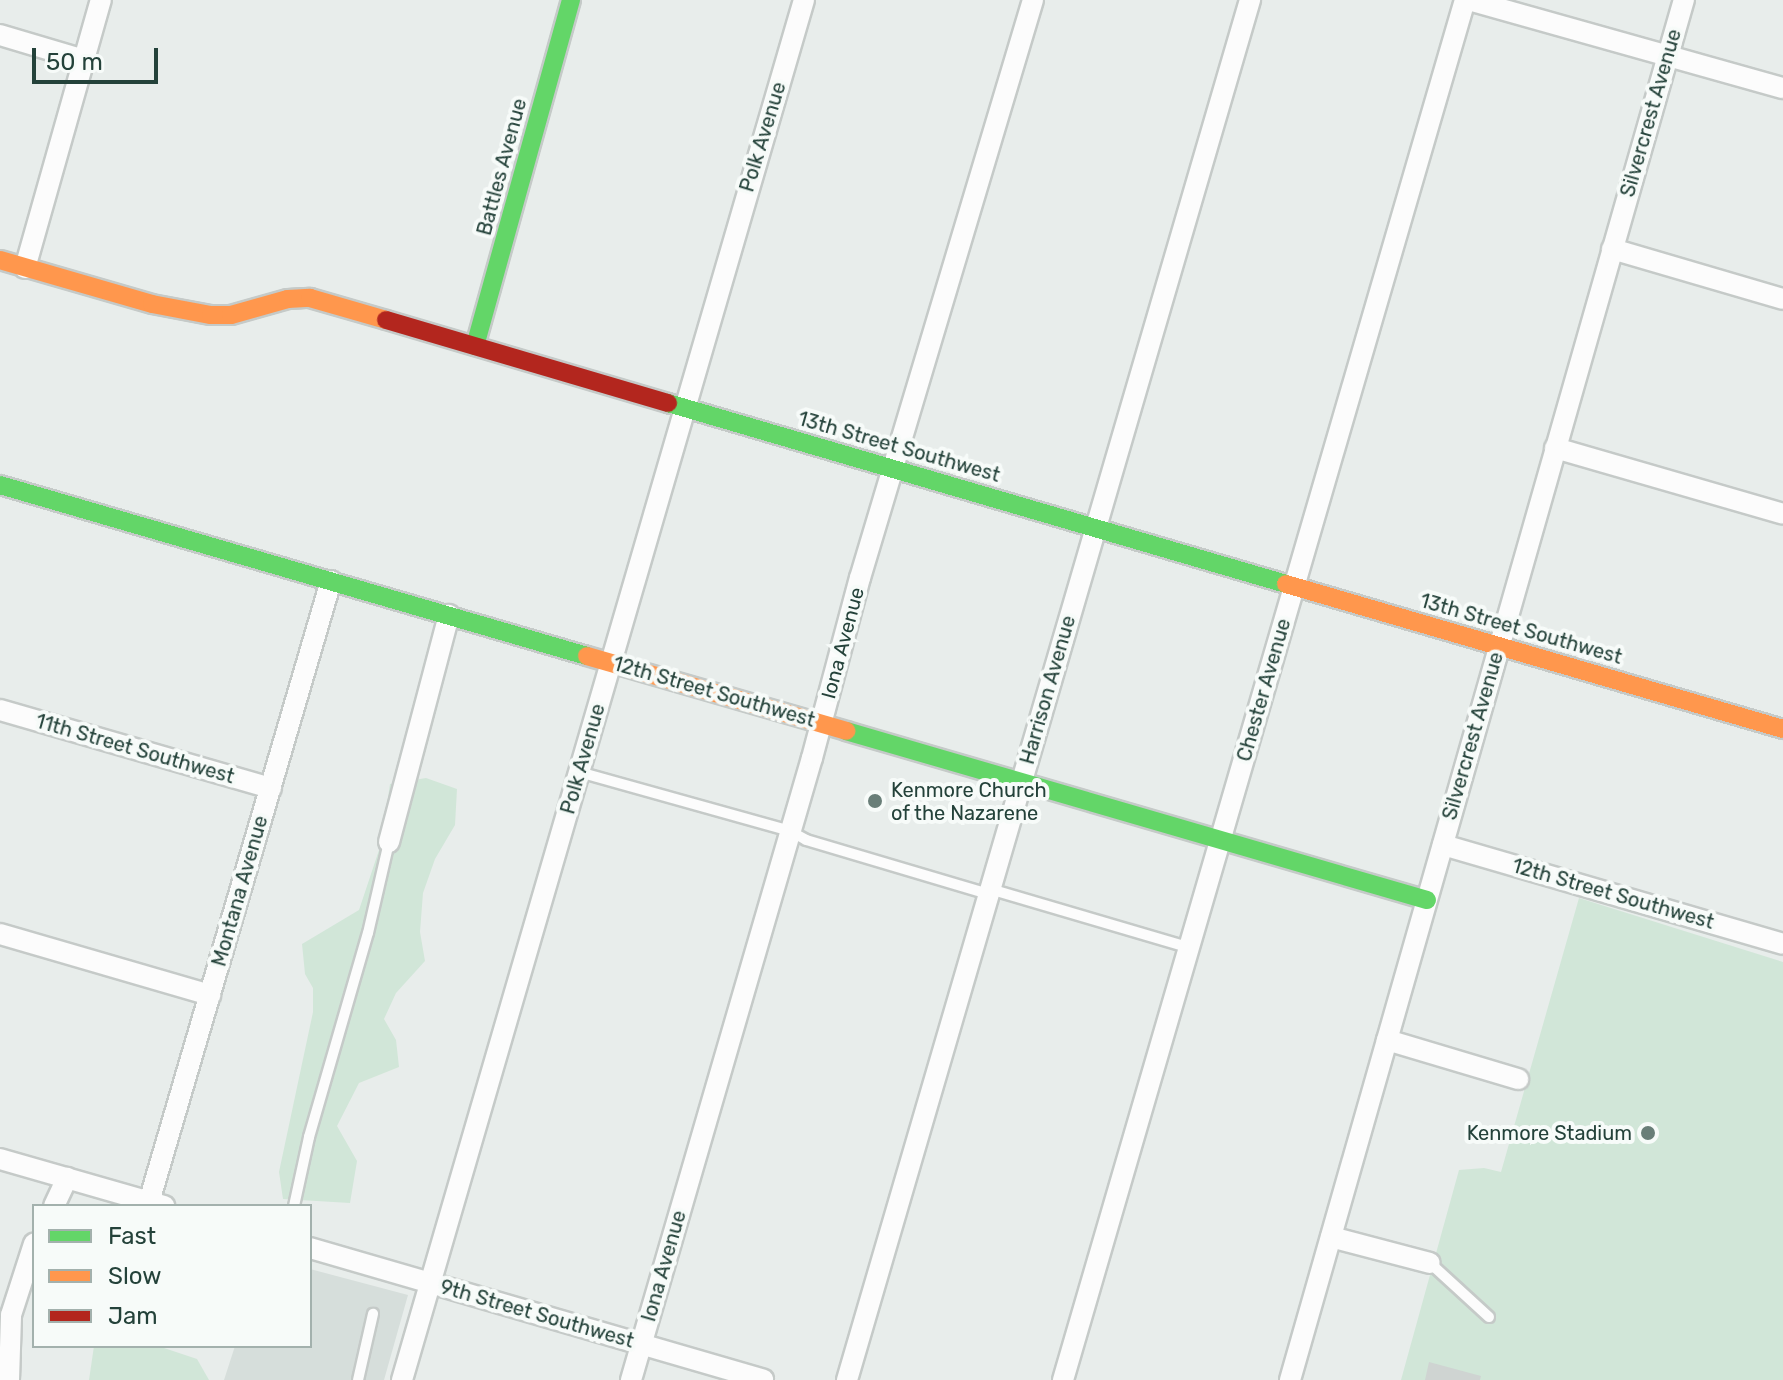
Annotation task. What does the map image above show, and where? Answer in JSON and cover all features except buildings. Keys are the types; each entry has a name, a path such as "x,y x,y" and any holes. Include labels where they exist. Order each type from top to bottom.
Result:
{"street":[{"path":"25,268 101,0"},
{"name":"Battles Avenue","path":"475,346 571,0"},
{"name":"Polk Avenue","path":"402,1380 804,0"},
{"name":"Iona Avenue","path":"631,1380 860,578 1033,0"},
{"name":"Harrison Avenue","path":"847,1380 1250,0"},
{"path":"1467,0 1783,88"},
{"name":"Chester Avenue","path":"1063,1380 1467,0"},
{"name":"Silvercrest Avenue","path":"1290,1380 1684,0"},
{"path":"0,35 84,60"},
{"path":"1612,249 1783,299"},
{"name":"13th Street Southwest","path":"0,260 152,304 211,315 231,315 288,299 310,298 1783,729"},
{"path":"1555,448 1783,514"},
{"name":"12th Street Southwest","path":"0,485 1427,900"},
{"name":"Montana Avenue","path":"156,1204 210,995 331,581"},
{"path":"389,842 449,615"},
{"name":"11th Street Southwest","path":"0,710 271,788"},
{"name":"12th Street Southwest","path":"1443,845 1783,944"},
{"path":"0,934 210,995"},
{"path":"1387,1040 1518,1079"},
{"path":"0,1159 156,1204"},
{"path":"55,1204 67,1178"},
{"path":"1331,1237 1430,1263"},
{"name":"9th Street Southwest","path":"312,1249 763,1380"},
{"path":"9,1380 11,1315 32,1250"}],"lane":[{"path":"579,772 790,831 806,840 1190,948"},
{"path":"294,1204 309,1137 368,933 389,842"},
{"path":"1430,1263 1489,1317"},
{"path":"358,1380 373,1314"}],"shaded area":[{"path":"312,1270 408,1295 384,1380 224,1380 234,1348 312,1348"}],"green space":[{"path":"426,778 457,789 455,825 435,859 423,893 420,932 425,961 396,993 384,1019 396,1040 399,1067 359,1083 337,1126 357,1161 350,1203 283,1199 279,1172 313,1012 313,988 305,974 302,944 359,910 381,844 390,784"},
{"name":"Kenmore Stadium","path":"1579,898 1783,962 1783,1380 1401,1380 1459,1170 1484,1168 1501,1172"},
{"path":"94,1348 164,1348 197,1359 209,1380 89,1380"}],"traffic: fast":[{"path":"475,346 571,0"},
{"path":"668,403 1286,584"},
{"path":"0,485 587,656"},
{"path":"846,731 1427,900"}],"traffic: slow":[{"path":"0,260 152,304 211,315 231,315 288,299 310,298 386,320"},
{"path":"1286,584 1783,729"},
{"path":"587,656 846,731"}],"traffic: jam":[{"path":"386,320 668,403"}],"place":[{"name":"Kenmore Church of the Nazarene","path":"875,801"},
{"name":"Kenmore Stadium","path":"1648,1133"}]}
